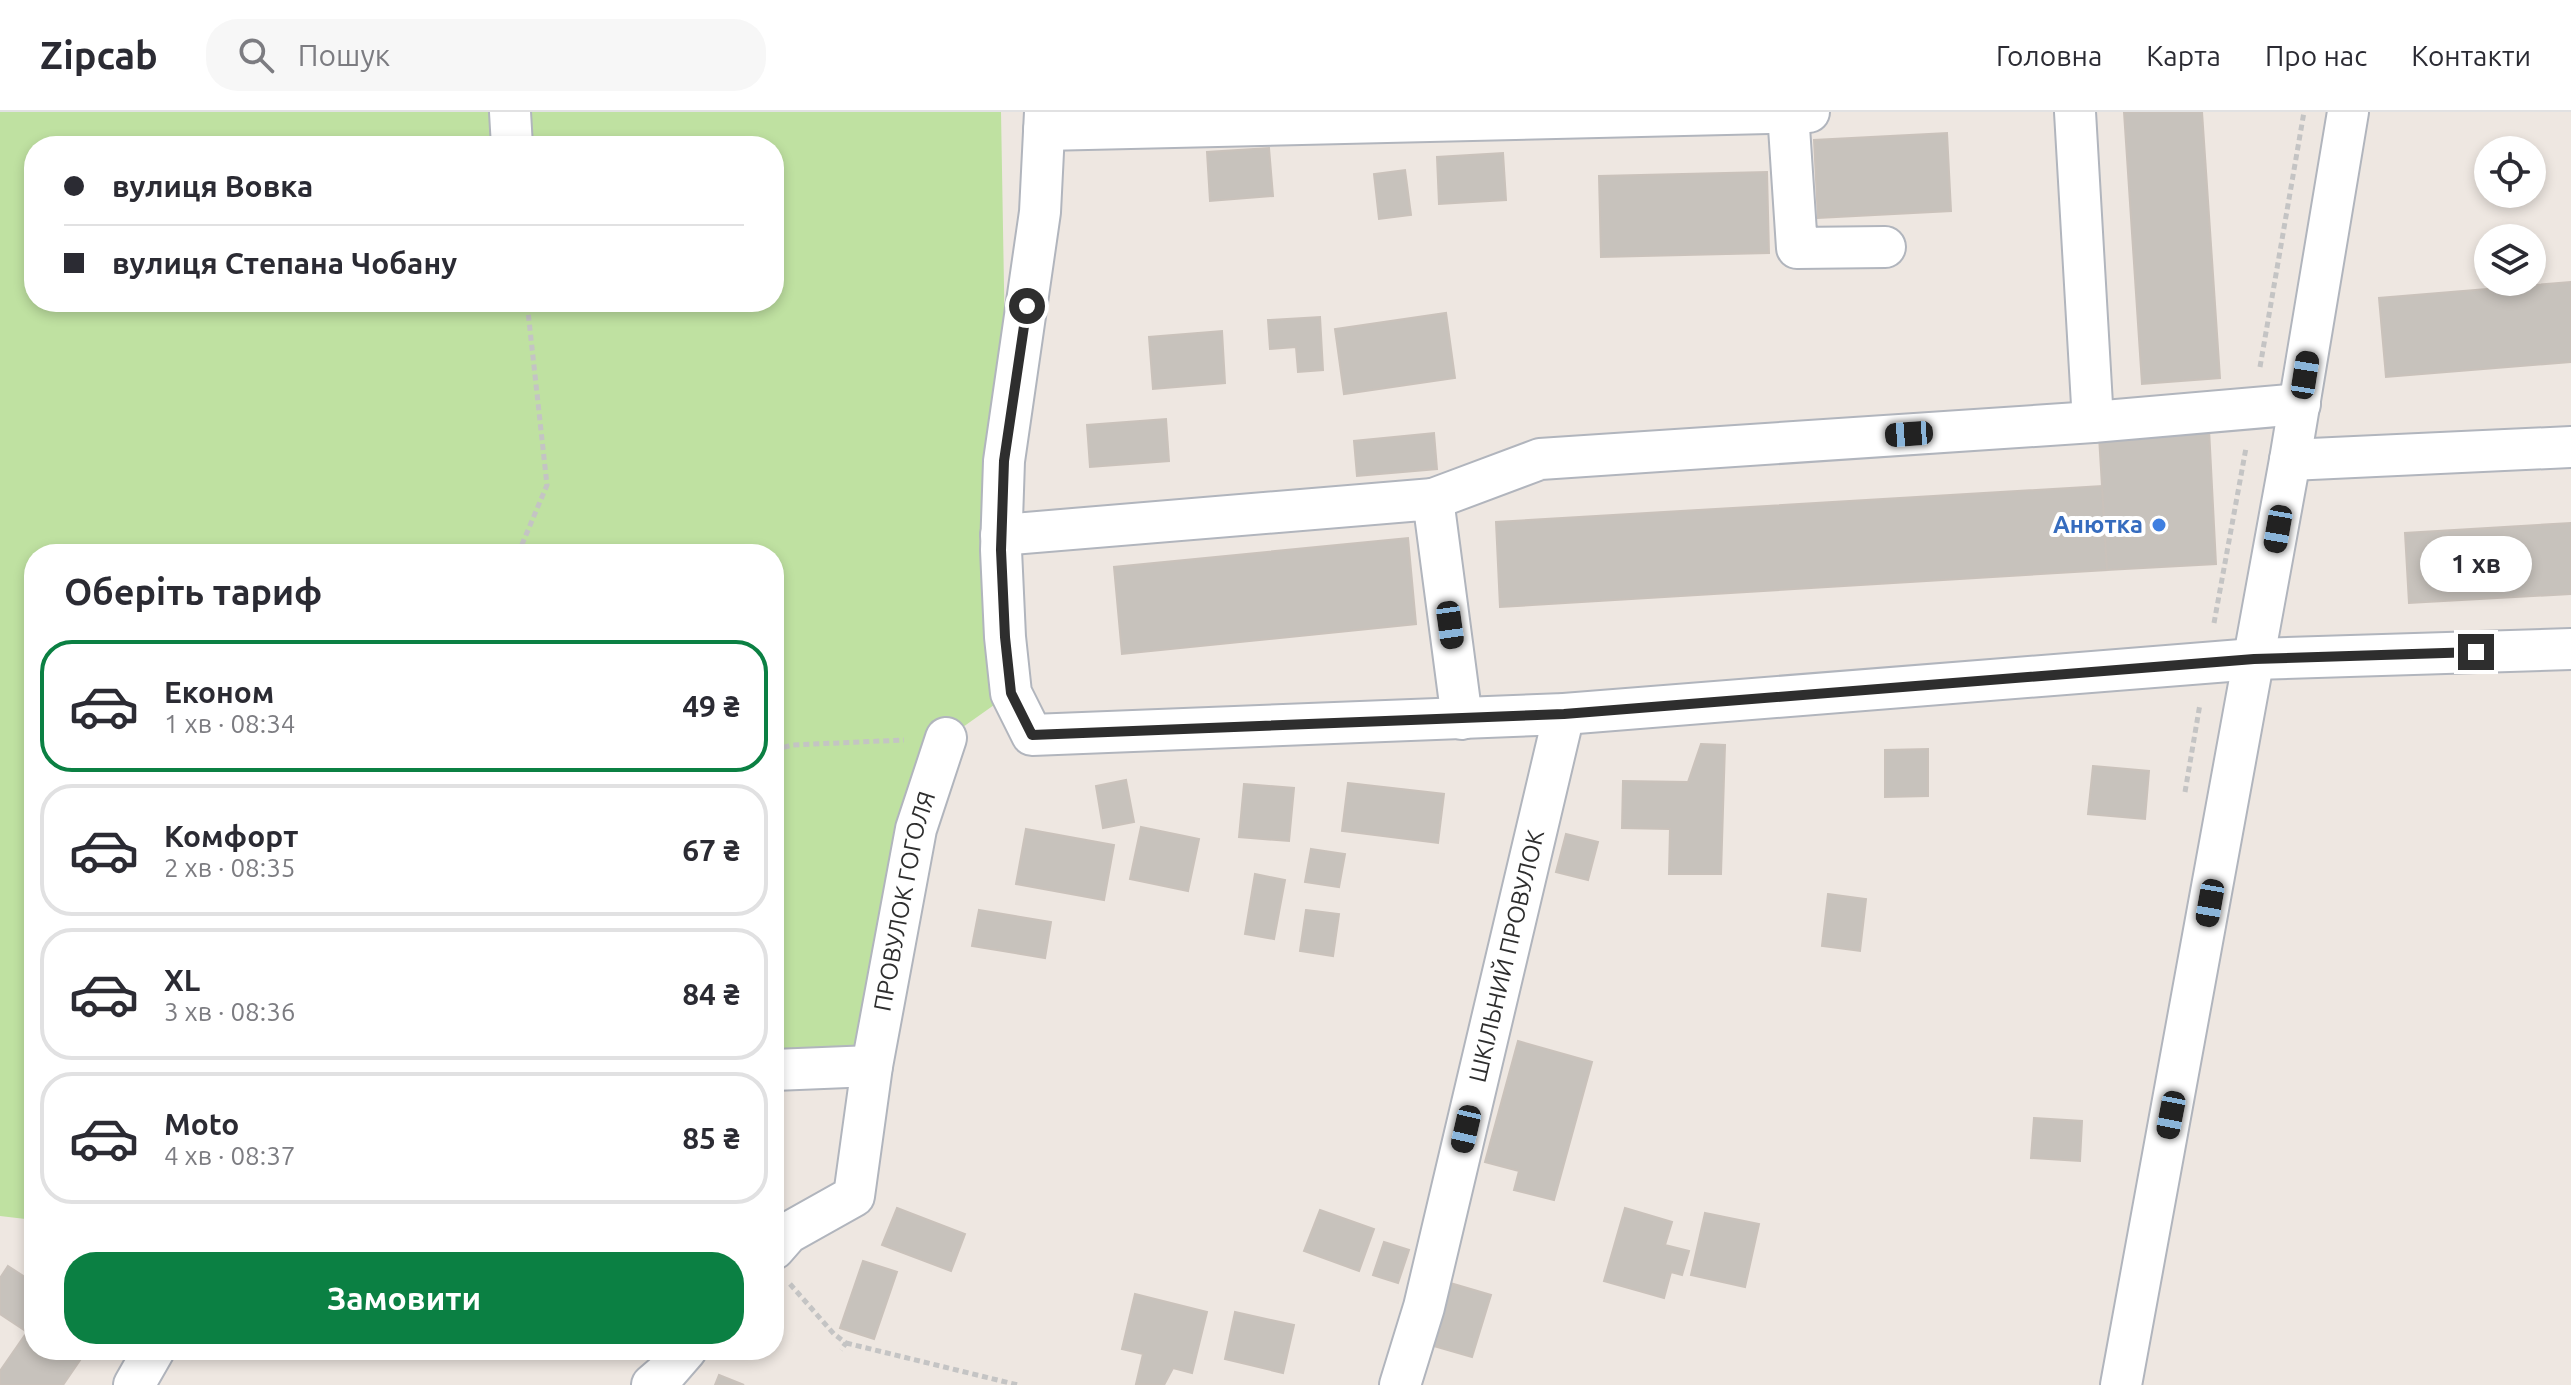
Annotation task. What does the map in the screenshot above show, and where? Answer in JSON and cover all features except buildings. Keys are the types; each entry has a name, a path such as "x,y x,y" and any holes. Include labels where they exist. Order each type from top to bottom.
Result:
{"street":[{"path":"510,112 511,136"},
{"path":"1788,112 1797,248 1885,247"},
{"path":"1809,112 1044,121 1040,212 1004,461 1001,535 1005,637 1011,693 1032,735 1564,714 2254,659 2571,649"},
{"path":"2075,112 2093,422"},
{"path":"2121,1385 2300,404 2348,112"},
{"path":"1001,535 1433,499 1540,459 2093,422 2300,404"},
{"path":"2290,460 2571,447"},
{"path":"1433,499 1462,719"},
{"name":"ШКІЛЬНИЙ ПРОВУЛОК","path":"1400,1385 1424,1307 1564,714"},
{"name":"ПРОВУЛОК ГОГОЛЯ","path":"784,1248 788,1233 854,1196 872,1066 916,829 946,738"},
{"path":"784,1070 872,1066"},
{"path":"134,1385 148,1360"},
{"path":"652,1385 677,1360"}],"path":[{"path":"522,544 547,485 528,312"},
{"path":"784,1269 834,1334 846,1343 1018,1385"},
{"path":"841,1350 846,1343"}],"green space":[{"path":"0,112 1001,112 1011,693 946,739 872,1066 784,1070 784,544 24,544 24,1219 0,1216"}],"place":[{"name":"Анютка","path":"2159,525"}],"route":[{"path":"1027,306 1004,461 1001,550 1011,693 1032,735 1564,714 2254,659 2476,652"}]}
